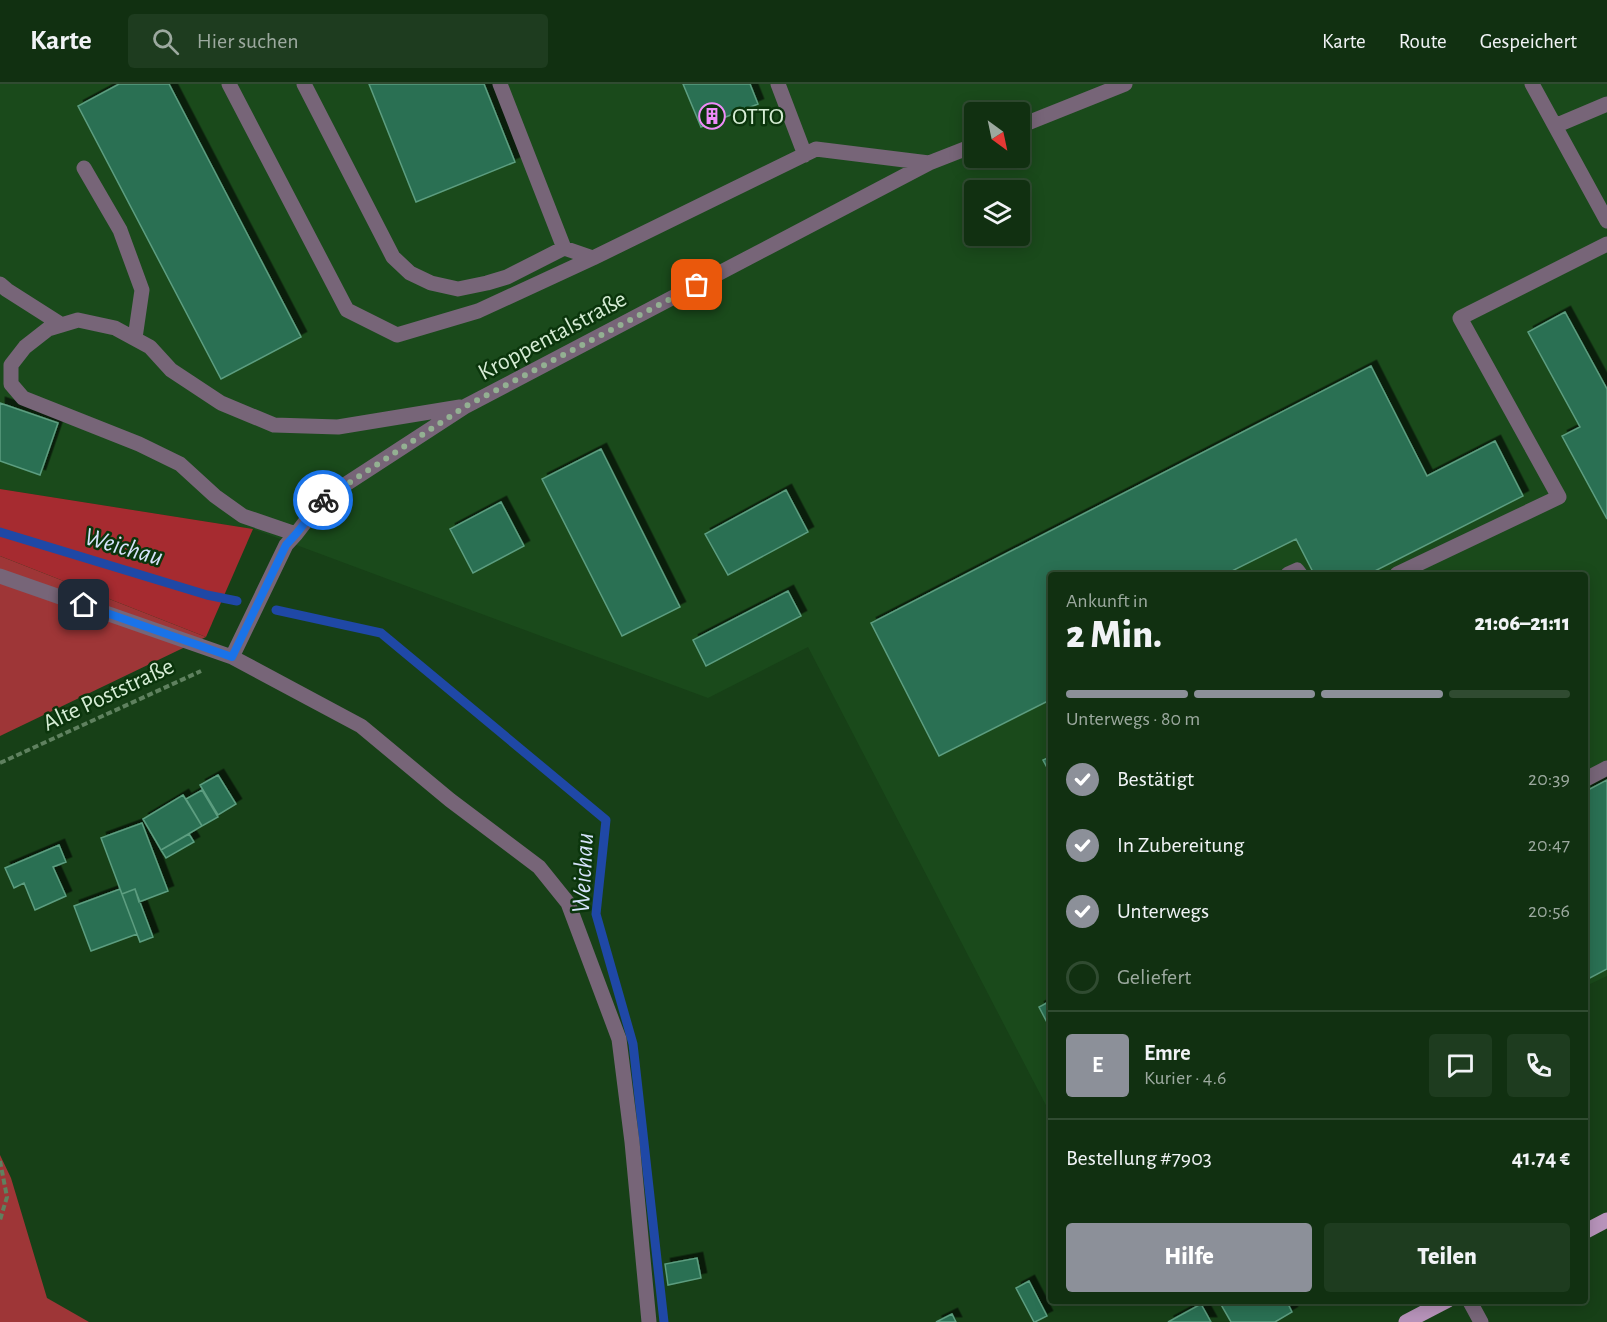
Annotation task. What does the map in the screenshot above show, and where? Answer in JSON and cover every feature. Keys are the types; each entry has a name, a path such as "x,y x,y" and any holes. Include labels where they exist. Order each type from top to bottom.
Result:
{"main road":[{"path":"1588,1230 1607,1220"},
{"path":"1406,1322 1441,1304"}],"street":[{"path":"229,84 347,310 397,335 478,311 593,258 816,149 929,163"},
{"path":"304,84 393,257 410,273 431,283 458,289 507,277 564,248 593,258"},
{"path":"500,84 564,248"},
{"path":"778,84 805,154"},
{"path":"1030,122 1125,84"},
{"path":"1532,84 1607,221"},
{"path":"1555,126 1607,104"},
{"name":"Kroppentalstraße","path":"232,657 286,545 323,499 466,406 929,163 964,149"},
{"path":"84,168 120,230 142,290 135,338"},
{"path":"1401,572 1558,497 1460,318 1607,244"},
{"path":"0,284 62,324"},
{"path":"296,534 243,516 214,496 180,464 139,444 23,398 11,384 11,365 25,347 48,329 78,320 115,328 135,338 150,347 171,370 220,404 274,425 338,427 466,406"},
{"path":"0,576 232,657 361,726 450,800 539,867 568,903 619,1039 632,1142 649,1322"},
{"path":"1588,777 1607,768"},
{"path":"1471,1304 1481,1322"}],"path":[{"name":"Alte Poststraße","path":"0,763 232,657"},
{"path":"0,1161 7,1197 0,1220"}],"shaded area":[{"path":"0,84 1607,84 1607,976 1588,985 1588,572 1048,572 1048,1109 808,647 708,698 253,529 0,489"},
{"path":"0,489 253,529 206,637 0,556"},
{"path":"0,556 206,637 0,736"},
{"path":"0,1155 11,1178 47,1298 89,1322 0,1322"}],"building":[{"path":"119,84 169,84 301,337 221,379 78,106"},
{"path":"369,84 484,84 515,162 416,202"},
{"name":"OTTO","path":"683,84 750,84 758,104 701,127"},
{"path":"1565,312 1607,389 1607,519 1562,436 1580,427 1528,332"},
{"path":"1371,366 1427,476 1495,441 1523,496 1373,572 1313,572 1296,539 1230,572 1048,572 1048,701 939,756 871,623"},
{"path":"0,403 58,423 40,475 0,461"},
{"path":"601,449 680,607 622,636 542,479"},
{"path":"786,490 808,532 728,575 705,534"},
{"path":"501,502 524,546 473,573 450,529"},
{"path":"788,591 801,616 706,666 693,640"},
{"path":"1048,758 1048,769 1043,760"},
{"path":"218,775 236,804 218,815 200,785"},
{"path":"1607,780 1607,969 1588,979 1588,790"},
{"path":"202,790 218,817 202,826 186,799"},
{"path":"183,795 202,826 161,850 143,819"},
{"path":"142,823 168,891 139,902 135,889 122,894 101,838"},
{"path":"189,834 194,842 166,858 161,850"},
{"path":"59,845 66,862 53,867 66,896 35,910 24,883 14,888 5,868"},
{"path":"120,889 137,934 91,951 74,906"},
{"path":"135,889 153,937 140,942 122,894"},
{"path":"1048,1002 1048,1024 1039,1007"},
{"path":"697,1258 701,1278 668,1285 665,1264"},
{"path":"1029,1281 1047,1316 1035,1322 1016,1288"},
{"path":"1201,1304 1211,1322 1168,1322"},
{"path":"1221,1304 1288,1304 1292,1312 1275,1322 1231,1322"},
{"path":"952,1314 956,1322 936,1322"}],"waterway":[{"name":"Weichau","path":"0,532 207,595 237,601"},
{"name":"Weichau","path":"276,610 381,633 606,820 596,914 633,1044 664,1322"}],"way so far":[{"path":"323,500 466,406 697,285"}],"place":[{"name":"OTTO","path":"712,116"}],"route":[{"path":"84,605 232,657 286,545 323,500"}]}
